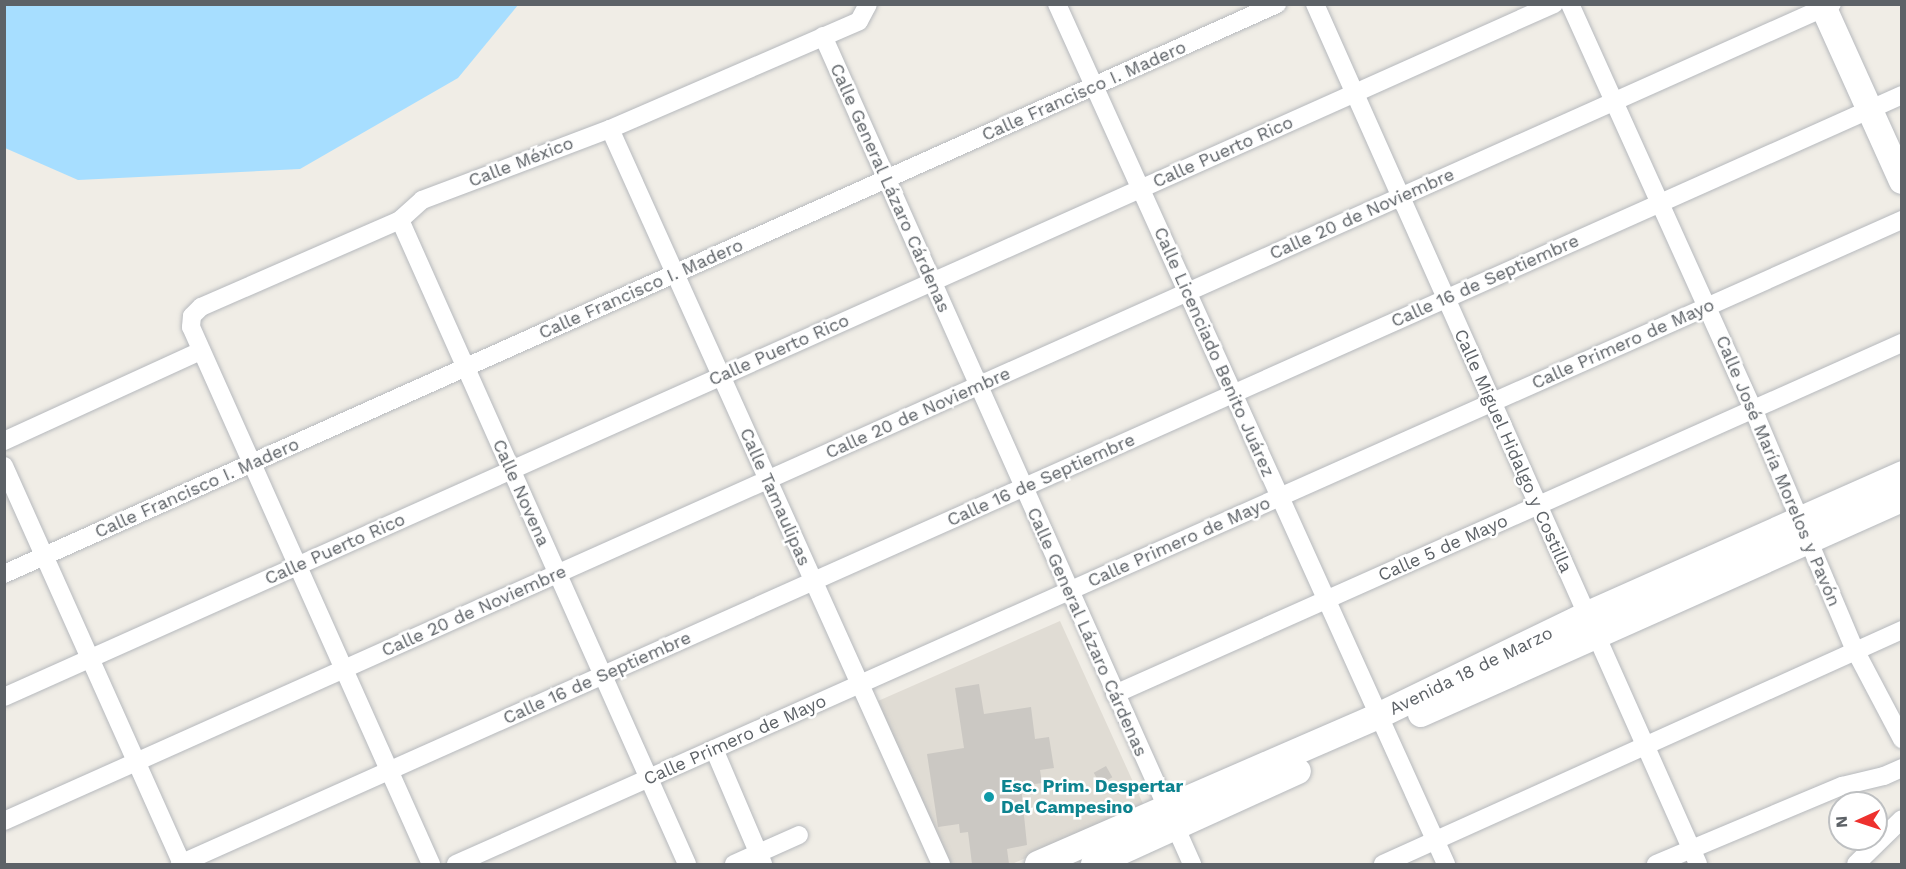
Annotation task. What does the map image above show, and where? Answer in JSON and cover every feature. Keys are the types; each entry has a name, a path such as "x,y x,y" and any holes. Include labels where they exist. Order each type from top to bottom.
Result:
{"street":[{"name":"Calle México","path":"201,351 191,327 192,316 201,307 400,220 422,200 610,129 859,21 868,4"},
{"name":"Calle Licenciado Benito Juárez","path":"1057,4 1446,864"},
{"name":"Calle Francisco I. Madero","path":"4,574 1277,4"},
{"name":"Calle Miguel Hidalgo y Costilla","path":"1315,4 1694,857"},
{"name":"Calle Puerto Rico","path":"4,697 1554,4"},
{"name":"Calle José María Morelos y Pavón","path":"1570,4 1754,409 1803,531 1855,650 1902,739"},
{"name":"Calle 20 de Noviembre","path":"4,821 1826,6"},
{"path":"1826,6 1902,181"},
{"name":"Calle General Lázaro Cárdenas","path":"823,36 1192,864"},
{"name":"Calle 16 de Septiembre","path":"181,864 1902,95"},
{"name":"Calle Tamaulipas","path":"610,129 941,864"},
{"name":"Calle Novena","path":"400,220 687,864"},
{"name":"Calle Primero de Mayo","path":"456,864 1902,220"},
{"name":"Calle 5 de Mayo","path":"1115,694 1902,343"},
{"path":"4,441 201,351 431,864"},
{"path":"4,466 181,864"},
{"name":"Avenida 18 de Marzo","path":"1803,531 1902,474"},
{"name":"Avenida 18 de Marzo","path":"1038,864 1171,819 1591,625 1803,531 1902,499"},
{"path":"1383,864 1645,748 1902,630"},
{"path":"714,749 761,859"},
{"path":"1656,864 1694,857 1842,786 1884,776 1902,768"},
{"name":"Avenida 18 de Marzo","path":"1094,864 1171,819"},
{"path":"1856,864 1902,819"},
{"path":"734,864 761,859 799,836"}],"shaded area":[{"path":"1060,621 1144,806 1012,864 948,864 878,701"}],"water":[{"path":"5,4 518,5 458,78 300,169 78,180 5,148"}],"building":[{"path":"979,684 984,714 1031,707 1035,739 1049,737 1054,768 1040,770 1042,783 1021,786 1027,845 1007,849 1009,864 972,864 968,832 960,833 959,824 938,827 927,754 964,748 955,688"},
{"name":"Esc. Prim. Despertar Del Campesino","path":"1106,766 1112,777 1100,784 1094,773"}],"place":[{"name":"Esc. Prim. Despertar Del Campesino","path":"989,797"}]}
